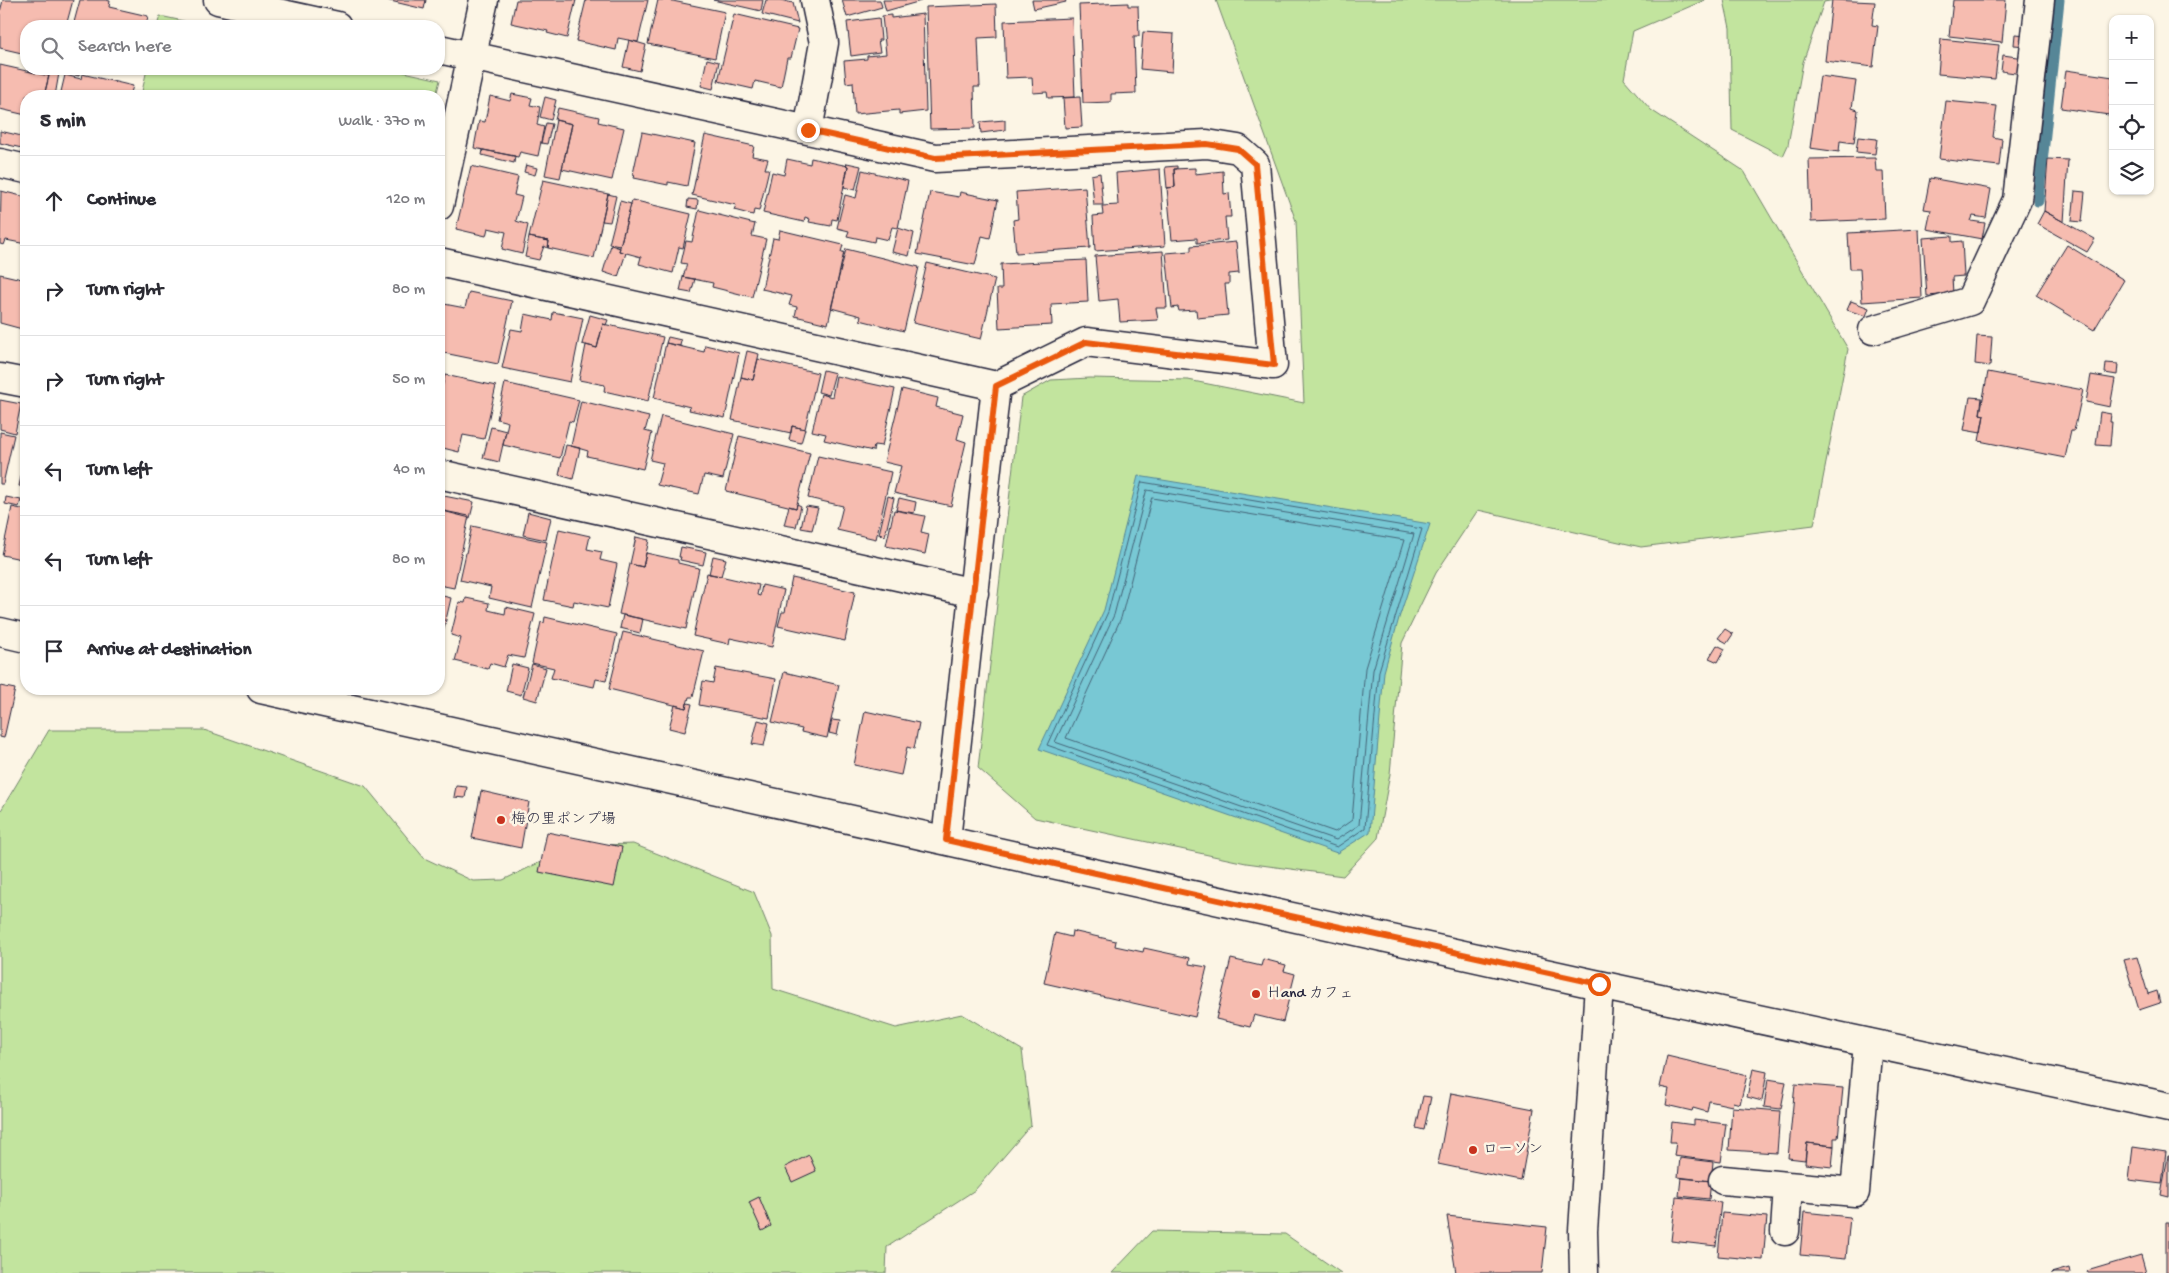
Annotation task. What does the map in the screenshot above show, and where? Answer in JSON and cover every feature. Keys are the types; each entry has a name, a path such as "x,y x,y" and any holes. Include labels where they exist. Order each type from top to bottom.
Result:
{"street":[{"path":"218,0 310,20"},
{"path":"445,179 484,0"},
{"path":"808,130 824,43 815,0"},
{"path":"1873,330 1970,301 2017,200 2040,0"},
{"path":"445,50 935,158 1207,144 1238,149 1255,164 1274,365 1086,342 996,386 445,263"},
{"path":"0,163 20,168"},
{"path":"0,378 20,382"},
{"path":"946,840 996,386"},
{"path":"445,475 974,593"},
{"path":"0,632 20,637"},
{"path":"318,695 337,697 946,840 2169,1107"},
{"path":"1584,1273 1582,1230 1599,984"},
{"path":"1724,1180 1854,1192 1868,1042"},
{"path":"1785,1230 1788,1186"}],"green space":[{"path":"1216,0 1705,0 1633,31 1624,79 1651,110 1744,171 1848,349 1814,525 1641,547 1478,510 1436,573 1402,643 1390,774 1378,838 1343,876 1246,863 1035,818 978,768 1021,397 1051,380 1090,378 1188,380 1304,403 1296,221"},
{"path":"1724,0 1835,0 1824,2 1803,62 1788,145 1783,156 1732,130 1730,28"},
{"path":"160,16 178,20 159,20"},
{"path":"146,75 418,75 440,80 438,90 142,90"},
{"path":"49,730 204,730 365,786 424,858 473,881 503,880 574,846 633,844 754,892 772,936 773,989 896,1028 962,1014 1022,1050 1031,1125 975,1190 887,1247 886,1273 0,1273 0,812"},
{"path":"1152,1231 1285,1234 1341,1273 1112,1273"}],"water":[{"path":"1138,476 1430,524 1399,618 1384,672 1370,832 1337,853 1039,749 1104,610"}],"building":[{"path":"3,0 73,0 68,20 20,20 20,53 0,48 0,12"},
{"path":"80,0 106,0 110,1 109,7 148,16 147,20 75,20"},
{"path":"386,0 426,0 424,9"},
{"path":"516,0 576,0 567,38 547,33 548,31 511,23"},
{"path":"586,0 648,0 638,42 618,38 616,50 576,41"},
{"path":"658,0 668,0 725,12 715,58 648,44"},
{"path":"713,0 763,0 761,11"},
{"path":"766,0 780,0 793,3 798,23 762,14"},
{"path":"842,0 880,0 882,7 847,17"},
{"path":"883,0 921,0 921,1 886,11"},
{"path":"1032,0 1065,0 1066,2 1034,9"},
{"path":"1832,0 1875,2 1872,25 1878,26 1873,67 1825,61"},
{"path":"1953,0 2006,0 2002,42 1949,36"},
{"path":"1128,3 1128,6 1138,6 1139,36 1134,36 1136,93 1111,94 1111,102 1083,103 1079,5"},
{"path":"996,4 997,37 978,38 980,87 974,87 975,128 930,129 926,7"},
{"path":"734,14 798,29 791,58 787,58 781,87 755,81 753,89 718,81"},
{"path":"923,14 926,111 899,114 899,110 855,114 853,82 846,83 844,61 867,59 867,56 886,54 882,16 891,15 891,18"},
{"path":"879,18 881,40 878,40 880,52 851,56 847,22"},
{"path":"1072,18 1075,97 1048,98 1047,92 1033,93 1032,77 1006,78 1004,21"},
{"path":"1143,32 1174,34 1172,72 1140,69"},
{"path":"2015,34 2027,35 2026,46 2014,45"},
{"path":"1941,39 1999,45 1995,79 1938,74"},
{"path":"629,40 646,45 640,71 623,67"},
{"path":"2003,55 2024,58 2022,74 2001,71"},
{"path":"707,59 719,62 713,89 701,86"},
{"path":"0,65 20,69 20,75 49,76 46,90 20,90 20,114 0,109"},
{"path":"2066,70 2109,76 2109,115 2061,108"},
{"path":"49,75 59,75 56,90 45,90"},
{"path":"65,75 81,79 82,75 86,75 133,86 132,90 61,90"},
{"path":"1820,76 1856,81 1852,108 1858,110 1854,143 1840,141 1839,152 1810,148"},
{"path":"512,94 532,98 530,105 540,107 537,125 544,127 538,156 520,152 518,157 474,148 479,121 485,122 490,96 510,101"},
{"path":"545,97 556,100 551,120 540,117"},
{"path":"1080,97 1082,127 1065,128 1063,98"},
{"path":"1946,101 1997,106 1993,137 2002,139 1999,166 1939,159"},
{"path":"558,108 599,117 598,122 624,128 612,180 562,169 572,124 555,120"},
{"path":"556,120 572,124 560,178 545,175"},
{"path":"1005,120 1005,130 981,133 980,122"},
{"path":"546,123 552,124 547,144 541,143"},
{"path":"0,131 20,136 20,148 0,143"},
{"path":"642,132 695,143 687,186 668,182 668,185 634,178 635,175 633,174"},
{"path":"705,135 754,146 752,156 768,159 765,169 769,169 759,211 754,210 753,215 734,210 736,205 692,195"},
{"path":"1858,137 1877,139 1875,154 1856,152"},
{"path":"483,150 515,156 514,163 482,155"},
{"path":"811,158 848,166 837,220 832,219 831,226 809,222 810,219 805,217 804,222 763,213 772,172 784,175 787,159 810,164"},
{"path":"1875,158 1876,171 1883,171 1885,219 1811,222 1809,159"},
{"path":"2048,159 2068,160 2064,222 2044,211"},
{"path":"847,163 861,166 855,190 844,187"},
{"path":"526,165 537,168 535,175 524,172"},
{"path":"471,166 518,177 514,195 522,197 516,221 528,225 522,254 502,249 506,232 488,228 486,236 456,229"},
{"path":"1177,166 1177,169 1174,169 1175,187 1167,188 1165,167"},
{"path":"1195,168 1195,174 1223,171 1224,194 1229,193 1231,217 1225,217 1227,240 1197,243 1197,238 1172,240 1167,188 1175,187 1174,169"},
{"path":"1160,169 1165,246 1095,251 1093,216 1103,215 1102,206 1118,205 1116,173"},
{"path":"862,170 908,181 898,228 892,227 888,240 875,237 874,242 847,236 849,231 837,228 845,195 856,198"},
{"path":"1100,173 1103,205 1094,205 1091,175"},
{"path":"1930,178 1991,189 1986,218 1973,216 1971,221 1985,223 1982,239 1927,229 1931,210 1924,209"},
{"path":"543,180 608,194 594,258 548,248 549,241 529,237"},
{"path":"1085,187 1090,248 1016,253 1013,220 1018,219 1016,192"},
{"path":"1,191 20,196 20,243 6,240 4,245 0,244"},
{"path":"2075,191 2085,192 2082,222 2072,221"},
{"path":"930,192 959,197 960,192 998,200 990,238 982,236 975,265 917,254"},
{"path":"608,194 616,196 610,222 602,221"},
{"path":"688,199 698,200 697,209 687,207"},
{"path":"632,200 691,214 683,248 679,247 673,273 639,264 641,257 619,251"},
{"path":"620,201 631,204 620,246 609,244"},
{"path":"699,210 755,224 752,236 766,239 752,297 712,287 713,283 683,277 687,264 681,263 686,241 692,242"},
{"path":"2044,211 2095,239 2087,252 2037,224"},
{"path":"898,228 914,233 909,256 892,252"},
{"path":"1919,229 1922,298 1862,302 1860,269 1850,269 1848,233"},
{"path":"780,230 843,245 841,252 844,252 828,324 795,316 797,307 789,305 792,296 762,289 773,238 778,239"},
{"path":"1952,236 1952,242 1962,241 1964,276 1952,277 1953,294 1927,296 1923,238"},
{"path":"529,237 549,241 548,248 544,246 539,260 525,257"},
{"path":"1236,242 1239,273 1229,274 1229,284 1225,284 1228,315 1197,318 1196,310 1179,311 1178,307 1172,308 1166,253 1191,251 1191,246"},
{"path":"611,245 620,248 619,251 626,253 618,277 603,272"},
{"path":"2067,245 2124,280 2094,330 2036,295"},
{"path":"846,249 919,267 904,331 860,320 861,316 831,308"},
{"path":"1163,251 1167,308 1156,308 1158,320 1120,322 1118,299 1099,301 1095,256"},
{"path":"1086,260 1088,302 1051,304 1052,325 999,328 997,289 1002,289 1001,264"},
{"path":"927,263 995,279 981,339 913,323"},
{"path":"0,274 20,279 20,328 0,323"},
{"path":"683,277 695,279 691,293 680,291"},
{"path":"469,292 512,301 498,364 445,353 445,304 465,308"},
{"path":"1851,301 1869,308 1866,316 1847,310"},
{"path":"553,312 583,318 570,382 502,368 511,329 522,331 525,314 552,320"},
{"path":"590,315 608,320 606,325 603,324 597,348 582,344"},
{"path":"603,324 663,337 648,401 604,391 605,385 579,380 586,345 597,348"},
{"path":"1977,336 1992,337 1990,366 1975,364"},
{"path":"668,337 681,340 680,346 666,343"},
{"path":"666,343 704,352 705,345 739,353 725,418 689,410 690,407 654,398"},
{"path":"747,351 759,354 753,380 741,377"},
{"path":"758,359 818,373 805,429 792,426 791,433 732,420 741,377 753,380"},
{"path":"2106,363 2118,364 2117,375 2105,373"},
{"path":"823,370 835,373 829,395 818,392"},
{"path":"1988,372 2083,390 2074,431 2071,431 2065,458 1979,441 1984,415 1980,414"},
{"path":"445,375 496,386 484,439 463,435 459,452 445,448"},
{"path":"2091,375 2115,379 2110,407 2086,402"},
{"path":"836,376 895,389 882,446 874,445 873,451 824,440 826,434 812,431 821,394 832,397"},
{"path":"505,383 579,400 573,422 569,421 560,458 503,445 508,422 497,419"},
{"path":"902,389 938,398 936,407 963,414 957,439 966,442 951,506 894,493 901,466 884,462"},
{"path":"1970,397 1982,398 1980,414 1984,415 1981,433 1964,430"},
{"path":"0,400 20,404 15,433 0,429"},
{"path":"581,401 649,417 645,431 652,433 643,469 587,456 588,451 571,446"},
{"path":"2100,412 2111,414 2110,446 2096,445"},
{"path":"661,416 734,434 723,479 704,475 699,494 657,485 663,463 650,460"},
{"path":"792,426 805,429 801,443 789,440"},
{"path":"491,427 506,431 499,462 483,458"},
{"path":"0,432 14,435 3,484 0,484"},
{"path":"739,436 810,453 796,508 726,491"},
{"path":"566,445 580,448 573,479 559,475"},
{"path":"818,456 891,472 876,539 837,530 843,506 808,498"},
{"path":"445,496 474,502 470,518 445,512"},
{"path":"888,496 894,498 885,536 879,534"},
{"path":"6,497 20,500 19,507 5,504"},
{"path":"899,498 916,502 914,513 896,510"},
{"path":"797,504 801,506 796,527 784,525 789,506 796,508"},
{"path":"806,506 818,508 812,530 801,528"},
{"path":"12,507 20,509 20,559 2,555"},
{"path":"894,510 925,516 921,532 929,534 925,554 886,546"},
{"path":"445,511 469,516 454,588 445,586"},
{"path":"528,512 551,518 546,540 523,535"},
{"path":"472,526 547,542 532,608 489,598 491,587 460,580"},
{"path":"559,529 590,536 587,549 602,552 600,560 617,564 608,608 574,601 573,606 544,600"},
{"path":"636,537 649,540 643,567 630,564"},
{"path":"681,547 706,552 703,565 680,560"},
{"path":"646,553 678,560 678,563 699,568 686,629 619,614 630,564 643,567"},
{"path":"713,556 726,559 721,576 709,574"},
{"path":"707,573 759,585 757,595 760,596 762,585 784,590 772,647 730,638 729,644 693,636"},
{"path":"792,578 855,592 845,641 778,626 782,612 785,612"},
{"path":"445,596 451,598 445,624"},
{"path":"466,598 489,603 488,610 505,614 506,607 535,614 524,658 508,655 504,667 490,663 488,669 455,661 461,638 451,635 459,602 465,603"},
{"path":"623,615 643,619 640,633 620,628"},
{"path":"545,617 617,634 606,681 596,679 594,687 551,678 554,668 532,663 541,622 544,623"},
{"path":"1725,629 1733,634 1727,643 1718,638"},
{"path":"623,632 704,651 693,697 689,697 686,708 609,689"},
{"path":"1717,645 1725,649 1718,662 1709,658"},
{"path":"512,664 528,668 521,695 506,691"},
{"path":"532,664 546,668 537,701 523,697"},
{"path":"716,668 776,679 769,718 699,705 703,681 713,683"},
{"path":"784,672 839,685 827,738 801,732 802,729 772,722"},
{"path":"0,686 15,689 4,738 0,737"},
{"path":"687,703 692,704 685,732 669,728 675,705 686,708"},
{"path":"865,711 919,723 914,749 907,747 901,775 854,765"},
{"path":"758,720 769,723 764,746 752,744"},
{"path":"832,720 840,721 837,735 829,733"},
{"path":"456,786 467,787 465,798 454,797"},
{"name":"梅の里ポンプ場","path":"481,791 529,802 521,848 472,838"},
{"path":"547,832 622,847 614,887 539,872"},
{"path":"1072,931 1116,941 1115,946 1143,952 1144,948 1190,958 1189,964 1207,967 1195,1017 1044,983 1055,933 1071,937"},
{"path":"2137,957 2148,994 2157,991 2160,1003 2139,1010 2124,960"},
{"name":"Ｈand カフェ","path":"1231,959 1261,966 1263,959 1286,965 1284,971 1295,974 1283,1022 1254,1015 1250,1027 1216,1019"},
{"path":"1667,1056 1747,1075 1740,1104 1733,1102 1732,1106 1709,1101 1707,1112 1693,1108 1692,1111 1666,1105 1669,1089 1660,1087"},
{"path":"1753,1069 1767,1072 1762,1101 1747,1097"},
{"path":"1768,1079 1786,1082 1781,1109 1764,1107"},
{"path":"1795,1084 1843,1088 1838,1138 1834,1138 1834,1146 1807,1143 1805,1160 1788,1158"},
{"path":"1451,1093 1534,1109 1521,1181 1438,1164"},
{"path":"1423,1096 1431,1097 1424,1130 1416,1128"},
{"path":"1732,1107 1780,1111 1777,1153 1729,1150"},
{"path":"1694,1120 1726,1124 1721,1162 1674,1156 1676,1142 1670,1142 1672,1122 1694,1125"},
{"path":"1807,1143 1834,1146 1832,1167 1805,1164"},
{"path":"2133,1147 2166,1152 2162,1184 2129,1180"},
{"path":"809,1155 816,1171 792,1182 785,1167"},
{"path":"2169,1156 2169,1197 2161,1195"},
{"path":"1680,1158 1713,1162 1711,1181 1678,1177"},
{"path":"1681,1178 1711,1181 1709,1199 1679,1196"},
{"path":"759,1197 771,1226 762,1231 749,1202"},
{"path":"1676,1197 1721,1202 1716,1246 1671,1241"},
{"path":"1804,1212 1850,1217 1846,1259 1800,1255"},
{"path":"1722,1213 1767,1217 1763,1260 1718,1256"},
{"path":"1447,1216 1547,1227 1542,1273 1456,1273"},
{"path":"2166,1223 2169,1223 2169,1272 2166,1272"},
{"path":"2141,1255 2146,1273 2088,1273 2087,1271"},
{"path":"2069,1268 2070,1273 2051,1273"}],"waterway":[{"path":"2038,201 2059,0"}],"place":[{"name":"梅の里ポンプ場","path":"501,820"},
{"name":"Ｈand カフェ","path":"1256,994"},
{"name":"ローソン","path":"1473,1150"}],"route":[{"path":"808,130 935,158 1207,144 1238,149 1255,164 1274,365 1086,342 996,386 946,840 1599,984"}]}
